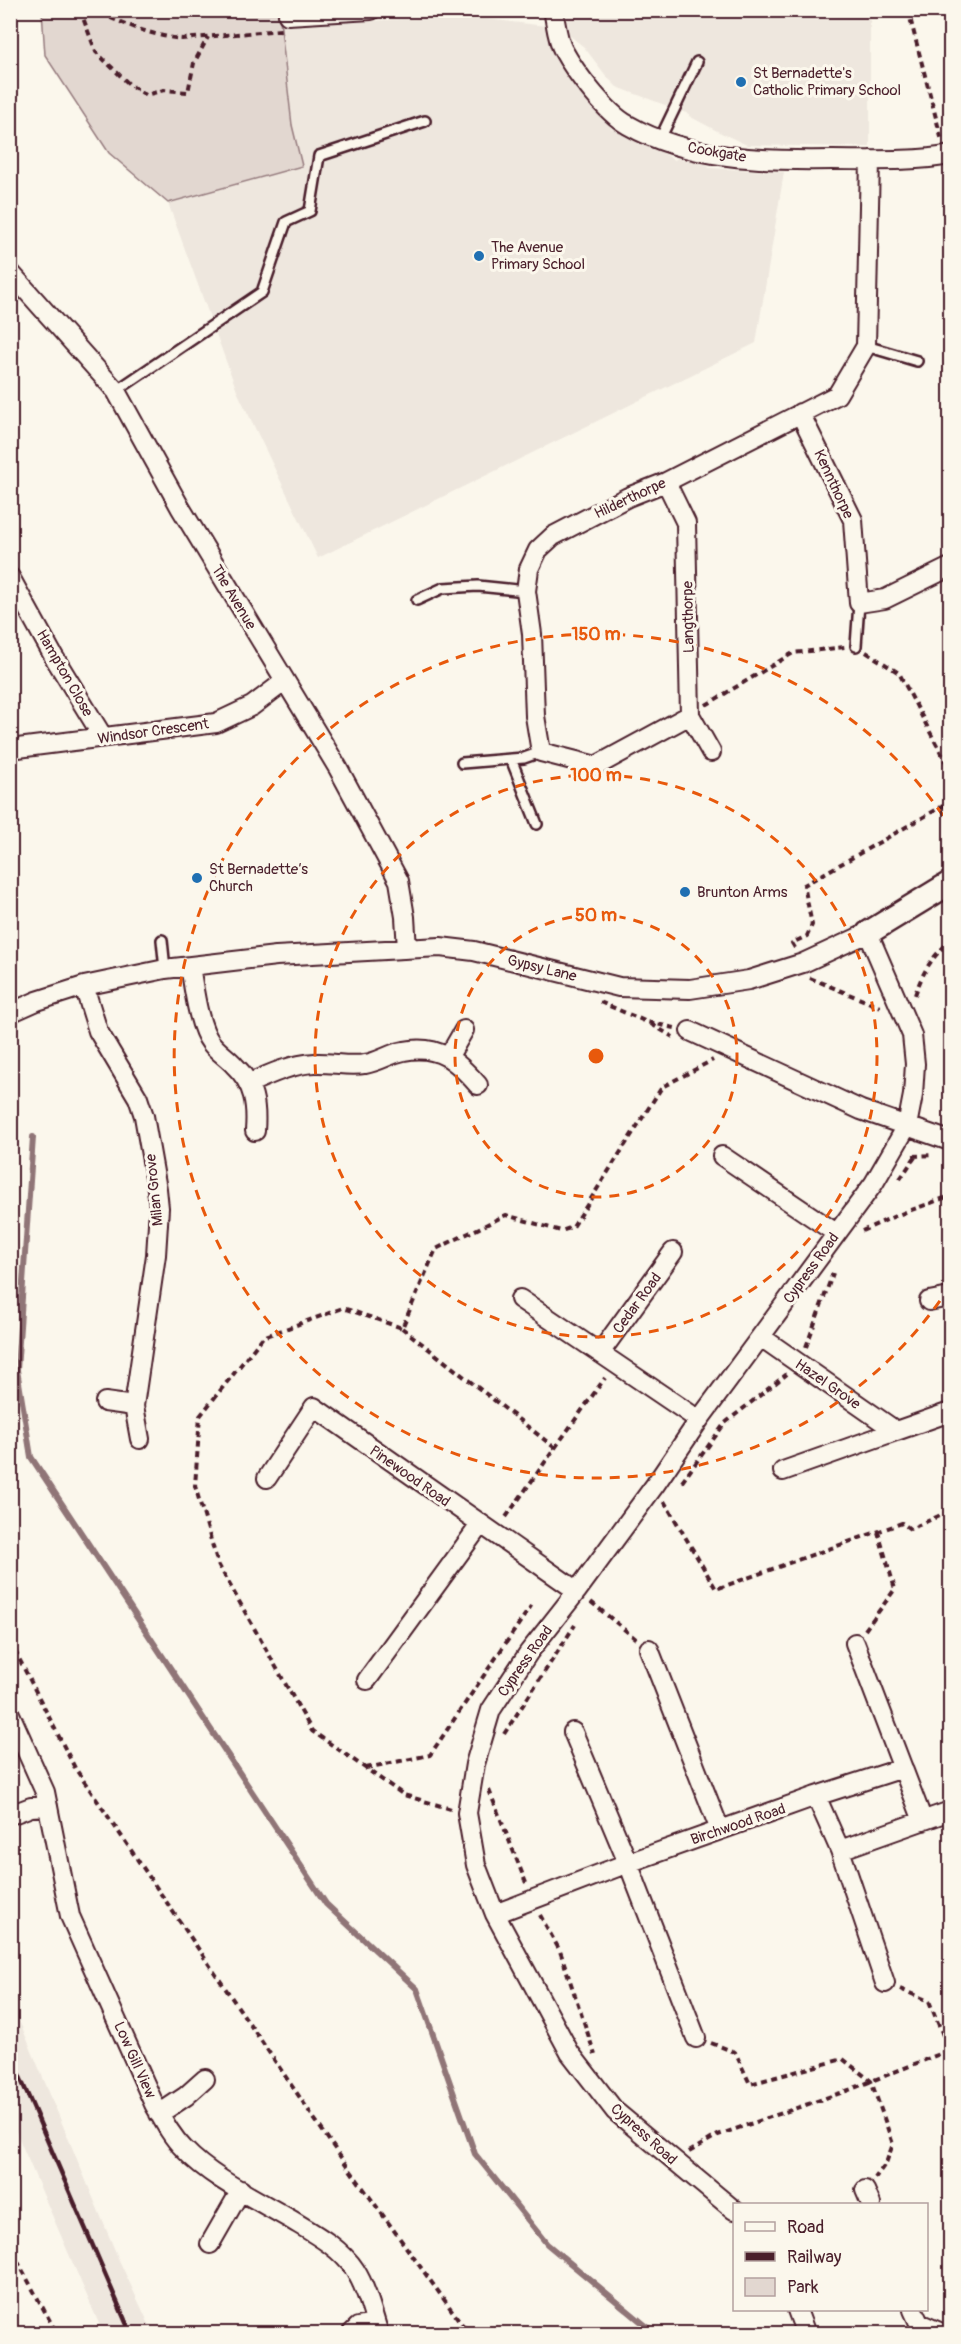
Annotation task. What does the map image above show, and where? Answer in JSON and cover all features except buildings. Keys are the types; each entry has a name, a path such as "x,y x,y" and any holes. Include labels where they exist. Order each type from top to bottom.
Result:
{"street":[{"path":"288,15 371,10"},
{"name":"Cookgate","path":"553,10 562,48 588,88 626,125 660,139 703,152 772,161 948,156"},
{"name":"Hilderthorpe","path":"541,752 535,716 532,634 526,591 529,569 538,550 553,536 628,497 666,482 837,395 866,346 870,160"},
{"name":"The Avenue","path":"10,272 116,391 180,507 338,768 399,881 407,949"},
{"name":"Kennthorpe","path":"800,413 853,520 859,603"},
{"name":"Langthorpe","path":"666,482 686,523 690,715 711,752"},
{"path":"859,603 885,599 951,567"},
{"name":"Hampton Close","path":"10,576 54,657 103,738"},
{"name":"Windsor Crescent","path":"10,750 216,723 252,706 285,681"},
{"path":"541,752 596,766 690,715"},
{"path":"907,1126 913,1095 915,1064 912,1035 868,933 951,883"},
{"name":"Gypsy Lane","path":"10,1013 37,1001 84,986 165,969 276,956 441,947 474,951 619,987 690,989 749,980 803,963 868,933"},
{"path":"190,966 203,1027 211,1043 250,1083 256,1113 255,1131"},
{"name":"Milan Grove","path":"84,986 98,1030 138,1098 144,1116 157,1190 159,1219 156,1255 134,1406 140,1439"},
{"path":"449,1056 464,1030"},
{"path":"690,1030 861,1110 951,1141"},
{"path":"250,1083 283,1069 313,1063 365,1065 404,1050 432,1051 449,1056 478,1085"},
{"name":"Cypress Road","path":"733,2208 615,2111 570,2053 495,1914 476,1865 466,1813 475,1764 491,1710 529,1652 584,1597 699,1420 874,1182 907,1126"},
{"path":"722,1156 836,1233"},
{"name":"Cedar Road","path":"608,1358 673,1252"},
{"path":"929,1302 951,1297"},
{"path":"520,1299 699,1420"},
{"name":"Hazel Grove","path":"761,1337 896,1431"},
{"path":"105,1402 134,1406"},
{"name":"Pinewood Road","path":"267,1478 314,1407 584,1597"},
{"path":"783,1471 951,1412"},
{"path":"367,1680 487,1529"},
{"path":"855,1643 923,1821"},
{"path":"649,1649 720,1830"},
{"name":"Low Gill View","path":"10,1714 41,1780 70,1916 159,2114 185,2150 203,2166 319,2236 340,2253 354,2269 366,2290 378,2329 358,2327 351,2334"},
{"path":"573,1732 628,1863 696,2038"},
{"name":"Birchwood Road","path":"495,1914 720,1830 903,1768"},
{"path":"816,1796 840,1850 885,1983"},
{"path":"10,1815 31,1807 48,1806"},
{"path":"840,1850 951,1811"},
{"path":"159,2114 186,2096 205,2079"},
{"path":"210,2244 241,2190"},
{"path":"797,2311 806,2334"},
{"path":"914,2311 919,2323 944,2334"}],"lane":[{"path":"660,139 697,62"},
{"path":"116,391 262,292 286,222 310,211 319,156 425,121"},
{"path":"866,346 917,361"},
{"path":"417,600 443,588 477,586 526,591"},
{"path":"856,646 859,603"},
{"path":"462,763 524,758 541,752"},
{"path":"511,759 537,824"},
{"path":"162,940 165,969"}],"path":[{"path":"80,10 96,52 130,85 146,95 164,90 188,92 194,63 208,36"},
{"path":"91,10 155,35 182,39 289,30 288,15"},
{"path":"908,10 948,156"},
{"path":"690,715 793,653 856,646 899,673 951,770"},
{"path":"951,802 804,885 812,925 807,936 792,943 811,980 883,1008 914,997 922,975 939,950 951,942"},
{"path":"591,999 647,1022 690,1030"},
{"path":"402,1328 436,1249 506,1215 561,1231 573,1227 662,1087 714,1059 724,1047"},
{"path":"896,1145 915,1157 928,1154 939,1157"},
{"path":"836,1233 861,1231 951,1196"},
{"path":"855,1240 861,1231"},
{"path":"679,1485 725,1423 800,1364 831,1275 837,1266"},
{"path":"466,1813 404,1795 312,1731 218,1564 195,1486 200,1416 263,1337 343,1308 402,1328 555,1448"},
{"path":"487,1529 555,1448 608,1358"},
{"path":"655,1485 716,1589 902,1523 910,1529 951,1511"},
{"path":"659,1512 672,1494"},
{"path":"855,1643 895,1589 878,1532"},
{"path":"584,1597 597,1593"},
{"path":"584,1597 649,1649"},
{"path":"365,1768 430,1755 531,1606"},
{"path":"500,1740 578,1622"},
{"path":"10,1641 75,1768 337,2152 471,2334"},
{"path":"488,1785 532,1900 560,1951 596,2057"},
{"path":"674,2162 718,2135 871,2081 950,2050 930,2001 885,1983"},
{"path":"696,2038 735,2052 750,2084 843,2059 871,2081 893,2144 868,2197"},
{"path":"10,2253 18,2262 57,2334"}],"shaded area":[{"name":"St Bernadette's Catholic Primary School","path":"566,11 870,11 870,147 747,145 689,114 617,87 584,47 569,35"},
{"name":"The Avenue Primary School","path":"438,17 478,18 546,26 555,48 612,129 615,125 675,160 677,158 708,165 709,168 784,172 756,343 318,558 237,391 168,203 302,166 292,125 281,26"},
{"path":"11,2001 119,2260 153,2333 103,2333 11,2120"}],"green space":[{"path":"42,11 279,11 292,125 302,166 168,203 109,153 45,55"}],"waterway":[{"path":"33,1137 17,1370 31,1457 326,1904 417,1989 475,2154 547,2244 656,2334"}],"railway":[{"path":"10,2054 131,2334"}],"place":[{"name":"St Bernadette's Catholic Primary School","path":"741,82"},
{"name":"The Avenue Primary School","path":"479,256"},
{"name":"St Bernadette’s Church","path":"197,878"},
{"name":"Brunton Arms","path":"685,892"}]}
